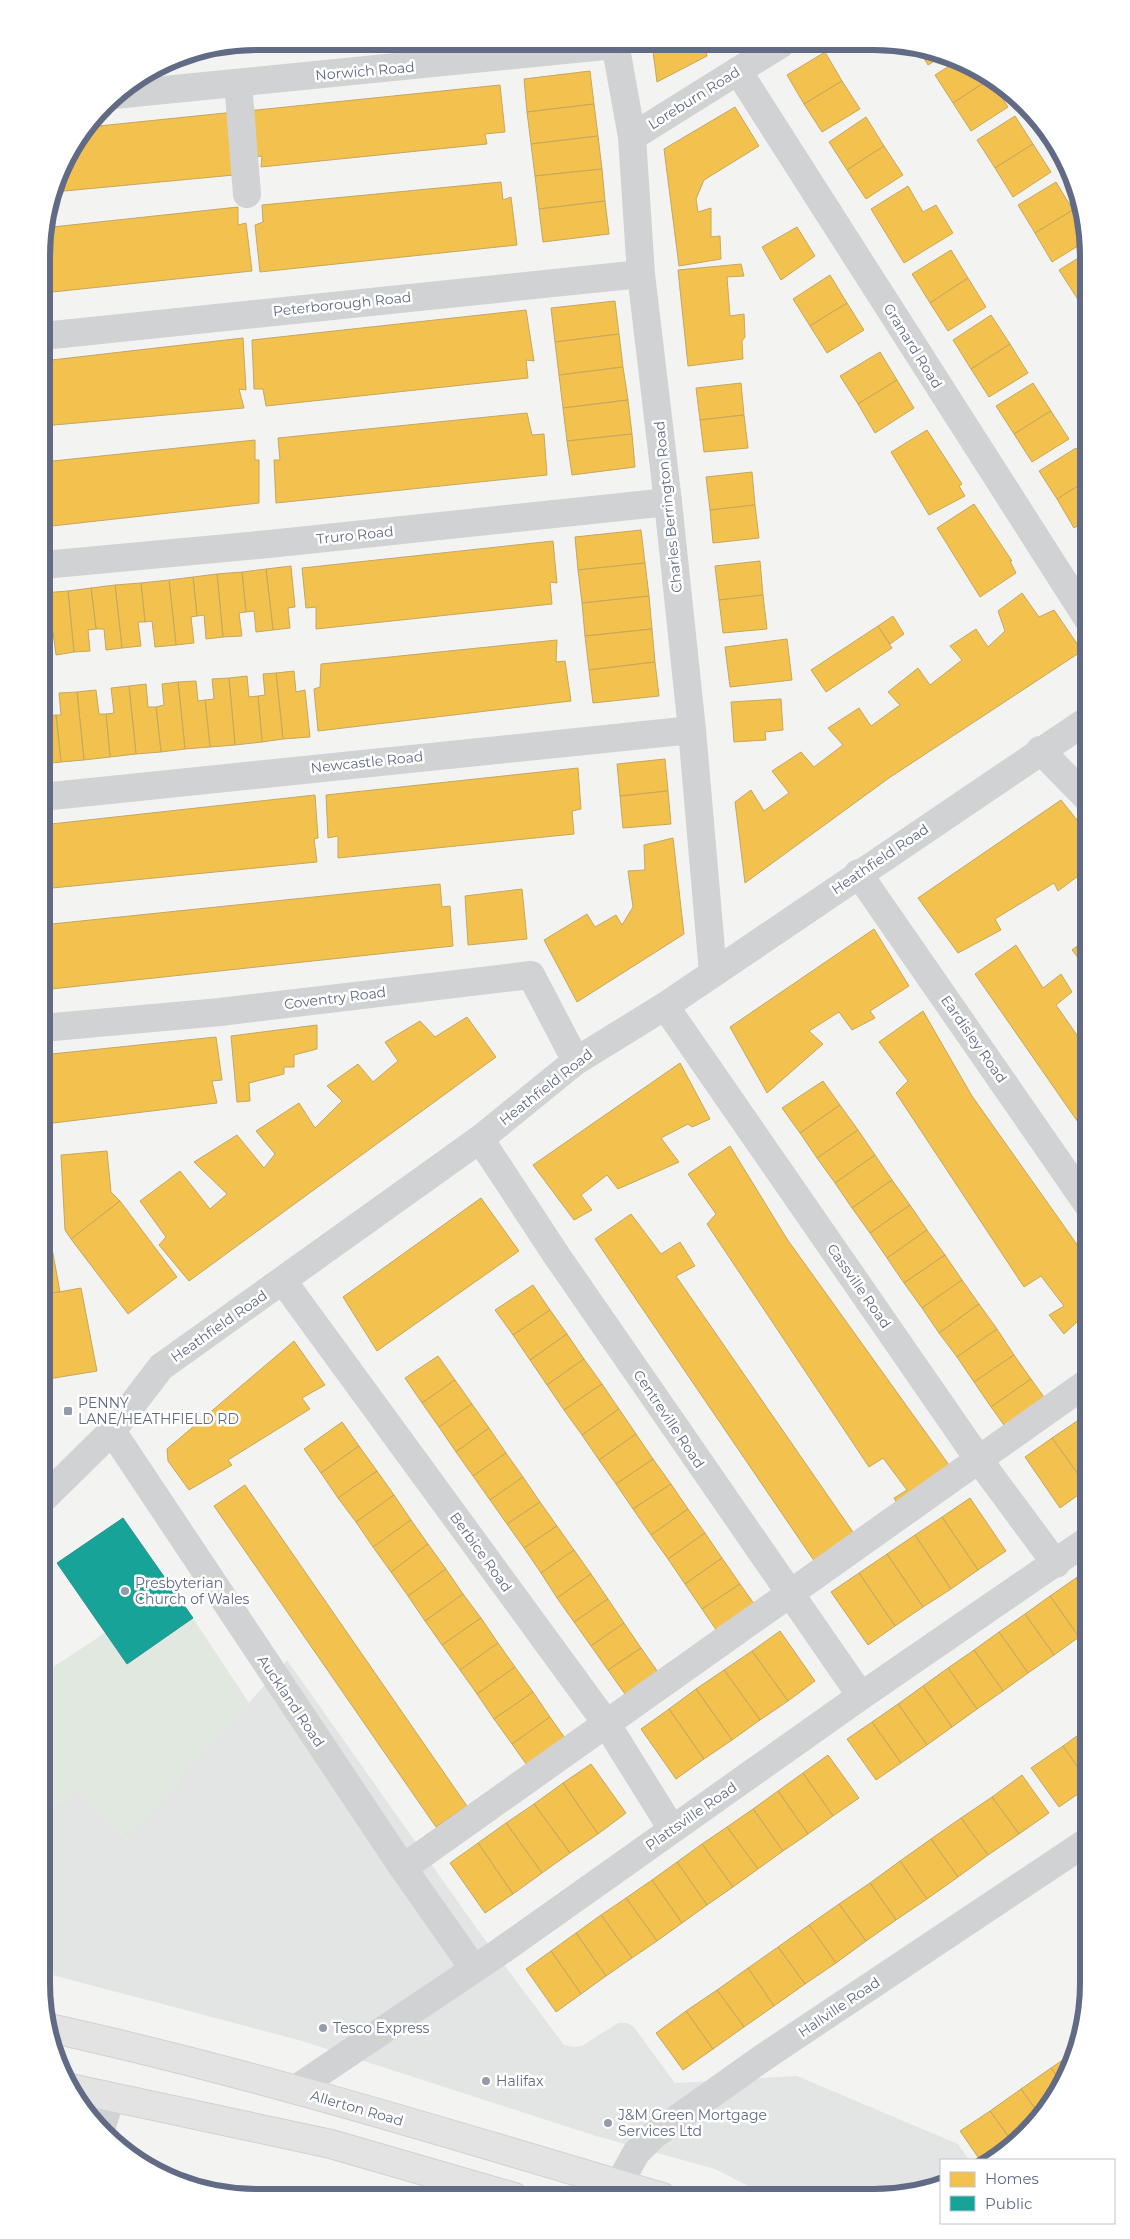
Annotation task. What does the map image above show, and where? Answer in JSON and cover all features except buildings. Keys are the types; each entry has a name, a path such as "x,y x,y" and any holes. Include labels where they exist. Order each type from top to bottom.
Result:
{"highway":[{"name":"Allerton Road","path":"56,2030 294,2090 611,2189"},
{"path":"81,2090 331,2144 486,2189"}],"street":[{"name":"Norwich Road","path":"130,93 557,50"},
{"name":"Charles Berrington Road","path":"616,50 632,136 641,274 692,730 713,973"},
{"name":"Loreburn Road","path":"632,136 772,50"},
{"name":"Granard Road","path":"738,71 1080,607"},
{"path":"238,83 247,194"},
{"name":"Peterborough Road","path":"50,335 641,274"},
{"name":"Truro Road","path":"50,564 269,544 668,502"},
{"name":"Heathfield Road","path":"50,1492 112,1431 161,1367 480,1139 576,1061 665,1006 858,873 1080,725"},
{"name":"Newcastle Road","path":"50,796 692,730"},
{"path":"1040,750 1080,791"},
{"name":"Eardisley Road","path":"858,873 1080,1193"},
{"name":"Coventry Road","path":"50,1027 220,1012 531,976 576,1061"},
{"name":"Cassville Road","path":"665,1006 979,1460 1056,1564"},
{"name":"Centreville Road","path":"480,1139 557,1256 861,1696"},
{"name":"Berbice Road","path":"283,1281 606,1723 672,1829"},
{"path":"403,1868 1080,1388"},
{"name":"Auckland Road","path":"112,1431 403,1868 474,1968"},
{"name":"Plattsville Road","path":"294,2090 474,1968 861,1696 1080,1546"},
{"name":"Hallville Road","path":"618,2189 636,2153 654,2135 764,2057 1080,1846"},
{"path":"103,2122 111,2097"}],"shaded area":[{"path":"193,1618 249,1703 126,1840 78,1790 50,1810 50,1669 105,1633 127,1664"},
{"path":"287,1660 475,1926 564,2045 582,2046 618,2023 627,2023 633,2026 675,2083 797,2076 958,2144 968,2159 940,2159 940,2178 914,2185 887,2189 754,2189 715,2169 596,2136 302,2041 50,1974 50,1810 78,1790 126,1840"}],"place":[{"name":"PENNY LANE/HEATHFIELD RD","path":"68,1411"},
{"name":"Presbyterian Church of Wales","path":"125,1591"},
{"name":"Tesco Express","path":"323,2028"},
{"name":"Halifax","path":"486,2081"},
{"name":"J&M Green Mortgage Services Ltd","path":"608,2123"}]}
